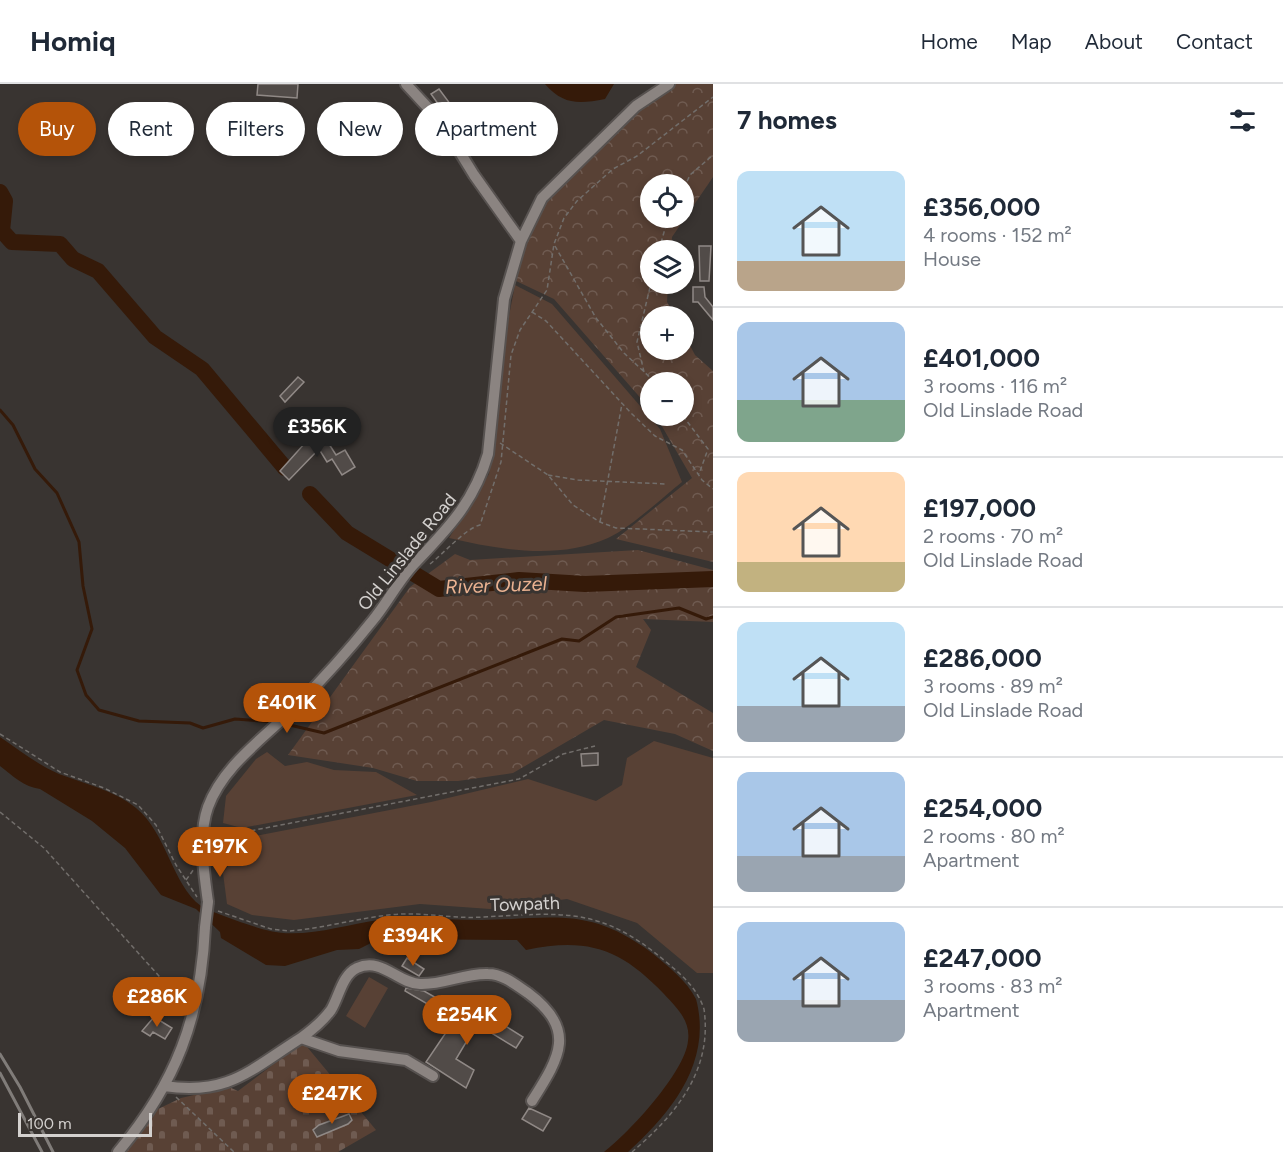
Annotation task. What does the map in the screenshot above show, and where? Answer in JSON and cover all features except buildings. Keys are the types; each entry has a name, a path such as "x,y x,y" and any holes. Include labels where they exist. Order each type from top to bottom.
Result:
{"street":[{"path":"406,84 442,123 474,175 521,241"},
{"name":"Old Linslade Road","path":"194,1014 200,987 208,905 204,832 208,808 216,789 230,771 297,705 373,620 403,579 422,560 470,501 481,478 488,454 504,299 521,241 542,198 636,106 669,84"},
{"path":"164,1086 186,1089 227,1084 317,1026 331,1010 347,977 355,969 374,965 412,983 423,984 489,974 502,977 547,1007 553,1016 557,1030 559,1055 532,1101"},
{"path":"118,1152 156,1104 181,1053 194,1014"},
{"path":"301,1038 339,1050 406,1060 433,1076"}],"path":[{"path":"422,560 430,564 466,532 480,525 493,491 503,444 512,355 520,330 547,290 554,244 564,218 577,201 613,169 638,156 713,97"},
{"path":"692,174 713,155"},
{"path":"554,244 596,318 624,353 644,372"},
{"path":"645,372 636,342 648,294"},
{"path":"532,311 546,321 655,436 682,450 698,475 713,489"},
{"path":"600,522 622,403"},
{"path":"691,426 708,449 698,475"},
{"path":"503,444 548,475 573,505 600,522 616,528 713,532"},
{"path":"548,475 667,484"},
{"path":"0,734 60,772 104,788 138,805 156,825 176,865 208,905"},
{"path":"204,832 229,835 519,779 563,754 595,746"},
{"path":"0,812 44,848 194,1014"},
{"name":"Towpath","path":"208,905 271,929 289,931 400,914 481,918 550,913 599,919 640,941 687,979 704,1009 709,1026 709,1041"},
{"path":"164,1086 234,1152"},
{"path":"632,1152 686,1101"}],"green space":[{"path":"672,84 713,84 713,177 694,205 694,174 640,174 640,228 678,228 672,240 640,240 640,294 667,294 669,306 640,306 640,360 694,360 694,353 713,371 713,562 616,539 692,478 662,426 694,426 694,372 640,372 640,397 554,299 512,279 544,199 637,107"},
{"path":"515,285 552,304 640,406 640,426 657,426 660,429 682,482 646,512 608,538 570,549 529,551 449,538 489,474 507,326"},
{"path":"638,550 713,570 713,622 643,619 651,630 636,667 713,713 713,751 675,734 604,720 513,773 458,781 417,781 373,768 288,755 410,587 455,554 470,560"},
{"path":"654,741 713,758 713,973 697,973 637,923 567,899 490,909 420,904 294,920 252,915 227,904 223,873 232,861 230,841 431,802 528,779 596,801 622,785 627,758"},
{"path":"267,752 285,766 307,762 334,770 376,772 417,795 242,828 223,823 226,796 256,759"},
{"path":"369,977 388,988 365,1028 346,1016"},
{"path":"303,1042 376,1130 338,1152 126,1152 158,1109 181,1098 229,1087 238,1091"}],"shaded area":[{"path":"545,84 614,84 605,99 579,102 558,96"},
{"path":"0,737 51,770 109,792 136,808 155,831 191,897 206,909 252,926 279,933 308,933 391,919 570,918 609,928 630,938 671,969 688,986 696,999 700,1022 698,1045 693,1066 684,1085 659,1121 628,1152 604,1152 641,1117 667,1085 685,1054 688,1041 687,1027 678,1010 633,966 602,950 586,946 548,946 526,950 517,940 389,939 377,940 359,949 337,950 285,966 266,965 221,938 220,932 196,909 161,895 125,848 92,821 40,789 24,783 0,766"}],"waterway":[{"name":"River Ouzel","path":"0,192 5,201 2,231 12,242 60,244 73,259 98,271 155,337 202,369 285,468"},
{"path":"0,410 13,425 35,469 57,493 79,542 83,586 92,629 77,670 86,695 99,710 139,721 190,723 203,728 235,719 275,722"},
{"name":"River Ouzel","path":"310,494 347,533 439,589 519,580 585,584 713,579"},
{"path":"281,723 324,733 562,639 579,641 616,617 679,608 706,619 713,617"}],"railway":[{"path":"0,1054 20,1087 53,1152"},
{"path":"0,1073 42,1152"}]}
